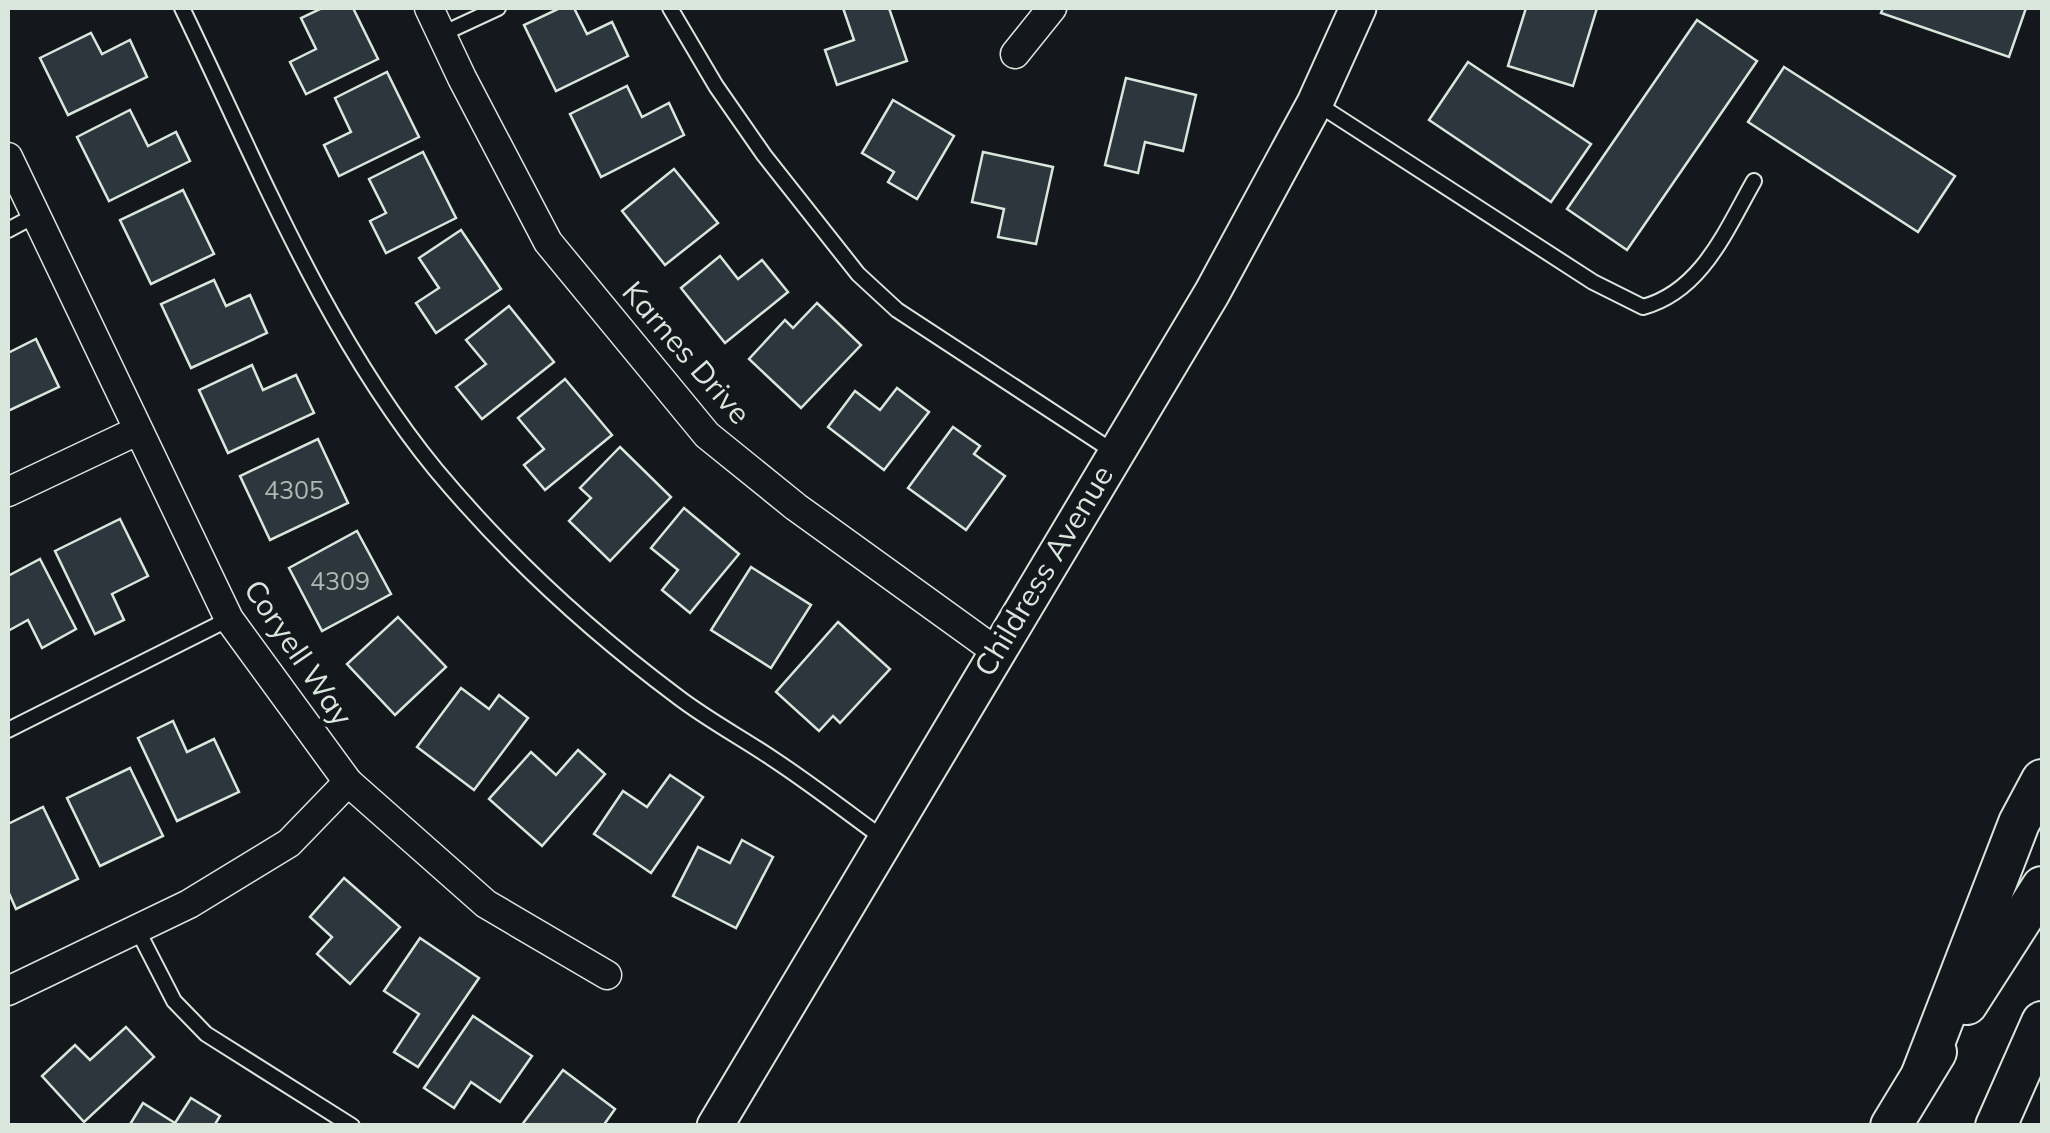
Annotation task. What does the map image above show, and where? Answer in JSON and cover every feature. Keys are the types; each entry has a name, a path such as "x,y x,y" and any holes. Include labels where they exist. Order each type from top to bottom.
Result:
{"main road":[{"path":"1922,1074 2019,823 2042,780"},
{"path":"1891,1126 2042,887"},
{"path":"1996,1126 2042,1022"}],"street":[{"name":"Karnes Drive","path":"430,8 548,242 707,435 796,507 997,652"},
{"path":"1015,54 1052,8"},
{"name":"Childress Avenue","path":"715,1126 1212,293 1316,103 1358,8"},
{"name":"Coryell Way","path":"8,156 229,619 348,782 486,904 607,976"},
{"path":"8,492 136,431"},
{"path":"8,991 189,904 289,842 348,782"}],"lane":[{"path":"182,8 328,307 383,396 435,468 538,576 620,652 682,700 884,839"},
{"path":"442,34 498,8"},
{"path":"670,8 716,86 764,155 858,274 897,310 1114,452"},
{"path":"1316,103 1592,282 1642,307 1659,303 1702,270 1754,180"},
{"path":"8,230 37,214"},
{"path":"8,730 229,619"},
{"path":"137,929 174,1002 206,1034 352,1126"}],"building":[{"path":"322,8 353,8 378,59 306,94 290,62 316,49 301,18"},
{"path":"560,8 574,8 587,34 612,22 628,56 556,91 524,25"},
{"path":"843,8 889,8 907,61 837,85 825,50 854,40"},
{"path":"1526,8 1597,8 1573,86 1508,66"},
{"path":"1883,8 2026,8 2009,57 1881,13"},
{"path":"1697,20 1757,61 1627,250 1567,209"},
{"path":"91,33 102,54 130,40 147,77 68,115 40,58"},
{"path":"1468,62 1591,144 1551,202 1429,120"},
{"path":"1784,67 1955,176 1918,232 1748,122"},
{"path":"387,72 419,137 339,176 324,145 351,132 335,98"},
{"path":"1126,78 1196,95 1183,151 1145,142 1138,173 1105,165"},
{"path":"627,86 642,117 669,103 684,135 601,177 570,114"},
{"path":"893,100 954,136 917,199 888,182 894,172 862,153"},
{"path":"130,110 148,146 176,132 190,161 109,201 77,137"},
{"path":"423,152 456,218 386,253 370,221 386,213 369,179"},
{"path":"983,152 1053,167 1036,244 998,237 1004,209 972,202"},
{"path":"674,169 718,223 665,265 622,211"},
{"path":"183,190 214,254 151,284 120,220"},
{"path":"461,230 501,289 436,333 416,303 439,288 419,258"},
{"path":"720,256 738,279 762,260 788,292 725,343 681,288"},
{"path":"214,280 226,306 250,295 267,333 191,368 161,304"},
{"path":"817,303 861,345 801,408 749,359 785,320 793,328"},
{"path":"509,306 554,362 482,419 456,387 486,364 466,340"},
{"path":"36,339 59,387 8,411 8,353"},
{"path":"252,365 263,390 296,375 314,413 228,453 199,390"},
{"path":"565,379 612,435 545,490 524,465 544,449 518,418"},
{"path":"897,388 929,412 884,470 828,427 855,391 880,410"},
{"path":"953,427 980,446 974,454 1005,476 966,530 908,488"},
{"path":"318,439 348,503 270,540 240,476"},
{"path":"620,447 671,497 610,561 569,521 591,498 580,488"},
{"path":"684,508 739,554 690,613 662,590 678,570 651,548"},
{"path":"120,519 148,576 112,594 124,620 95,634 55,551"},
{"path":"357,531 391,594 322,631 289,568"},
{"path":"40,559 76,629 42,648 28,620 8,631 8,576"},
{"path":"751,567 811,605 771,668 711,630"},
{"path":"398,617 446,667 395,715 347,664"},
{"path":"838,622 890,669 840,723 833,716 819,731 776,692"},
{"path":"461,688 489,709 499,695 528,718 474,790 417,747"},
{"path":"173,721 187,752 214,739 239,792 177,821 138,738"},
{"path":"578,750 605,774 542,846 489,799 531,752 556,775"},
{"path":"130,768 163,836 100,866 67,798"},
{"path":"670,775 703,797 651,873 594,834 623,791 647,807"},
{"path":"43,807 78,879 16,909 8,891 8,824"},
{"path":"742,840 773,857 736,928 673,896 698,847 730,863"},
{"path":"344,878 400,927 350,984 317,954 332,937 310,917"},
{"path":"420,938 479,978 418,1067 394,1052 419,1014 384,991"},
{"path":"473,1016 532,1056 500,1102 471,1082 454,1108 424,1088"},
{"path":"126,1027 154,1057 84,1122 42,1076 75,1045 90,1060"},
{"path":"563,1070 615,1109 603,1126 521,1126"},
{"path":"191,1098 220,1116 214,1126 129,1126 143,1103 175,1123"}]}
